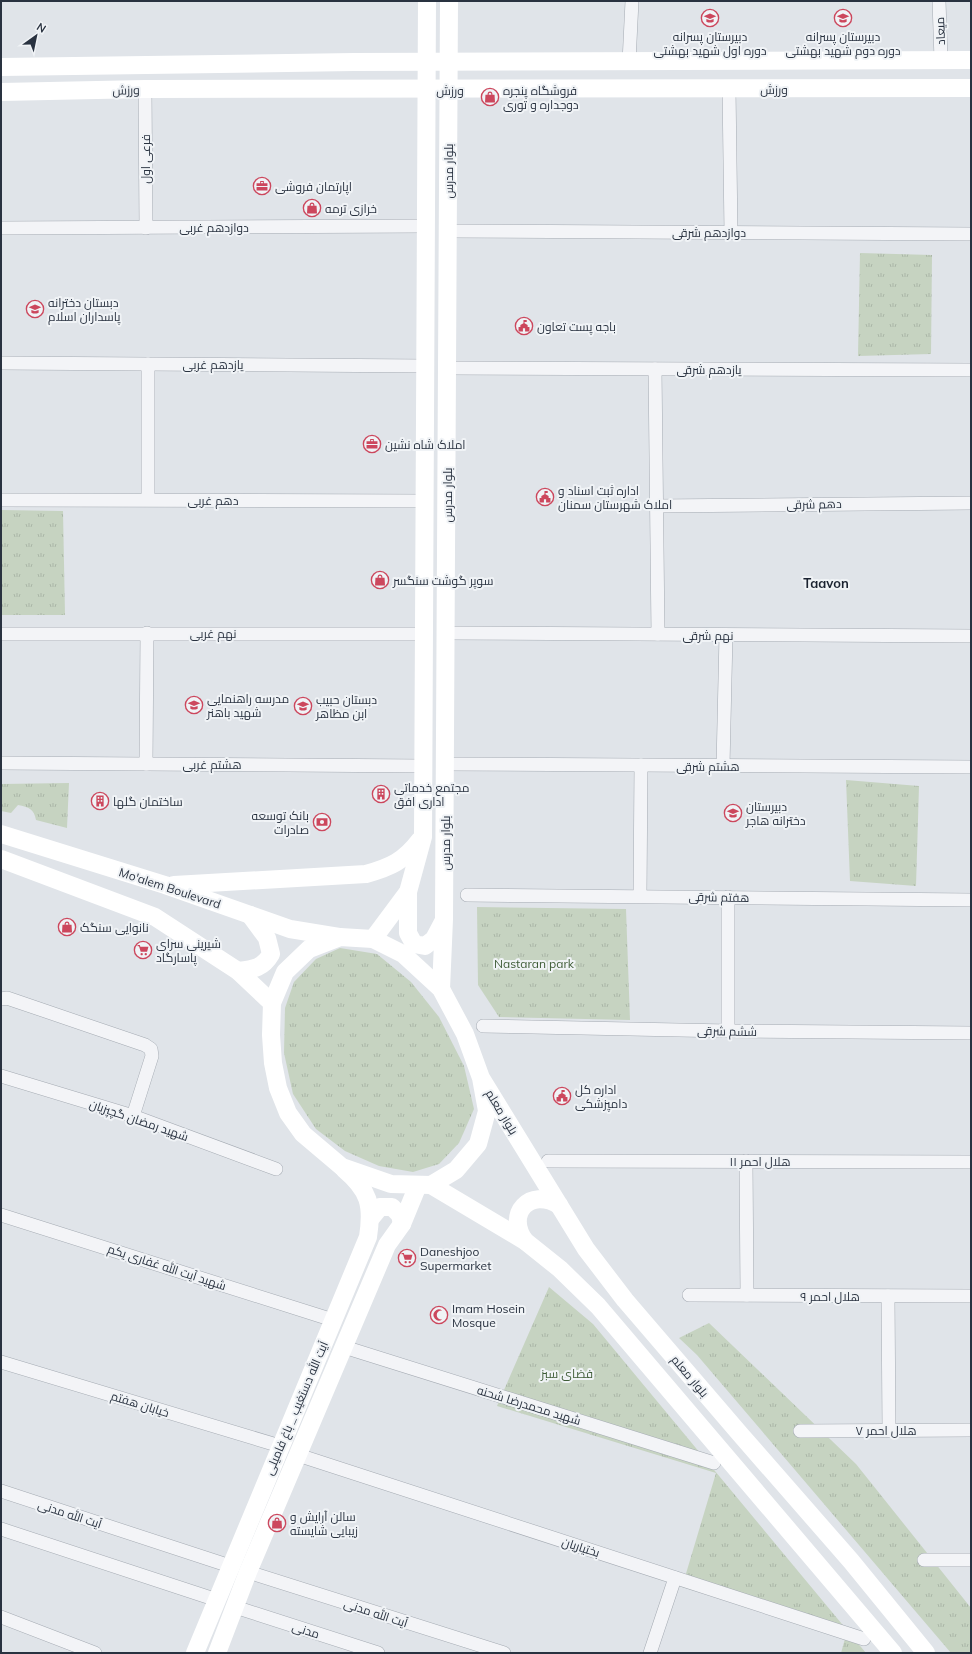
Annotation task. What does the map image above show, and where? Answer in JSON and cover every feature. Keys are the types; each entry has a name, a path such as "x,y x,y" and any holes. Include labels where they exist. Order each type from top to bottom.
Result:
{"main road":[{"name":"بلوار مدرس","path":"373,939 408,892 423,837 428,1"},
{"name":"بلوار مدرس","path":"441,989 444,919 449,1"},
{"name":"ورزش","path":"1,67 354,62 971,60"},
{"path":"354,62 355,90"},
{"path":"681,62 683,89"},
{"name":"ورزش","path":"1,92 145,89 449,90 971,88"},
{"path":"425,472 447,472"},
{"name":"Mo'alem Boulevard","path":"1,834 165,885 290,929 340,938"},
{"path":"165,885 366,874 389,868 408,855 423,837"},
{"path":"1,859 155,917 238,971 272,1003 285,972 309,949 340,938 373,939 403,954 441,989 465,1034 481,1078 487,1111 478,1144 456,1170 424,1185 391,1184 342,1167"},
{"path":"408,892 408,933 414,944 425,946 434,939 444,919"},
{"path":"238,971 257,969 266,964 271,954 267,938 250,915"},
{"name":"آیت الله دستغیب _ باغ فامیلی","path":"195,1653 368,1237 371,1218 368,1198 358,1180 302,1134 288,1113 278,1088 272,1063 272,1003"},
{"name":"بلوار معلم","path":"481,1078 586,1249 617,1290 851,1561 926,1653"},
{"name":"آیت الله دستغیب _ باغ فامیلی","path":"217,1653 248,1572 387,1245 402,1224 424,1185"},
{"name":"بلوار معلم","path":"424,1185 525,1242 560,1269 598,1306 893,1653"},
{"path":"525,1242 519,1234 517,1224 518,1214 523,1206 531,1200 541,1198 550,1200 559,1205"},
{"path":"371,1218 380,1207 392,1207 400,1215 402,1224"}],"street":[{"path":"630,62 632,1"},
{"name":"میعاد","path":"939,1 941,60"},
{"name":"فرعی اول","path":"145,89 146,228"},
{"path":"728,89 731,233"},
{"name":"دوازدهم غربی","path":"1,228 426,226"},
{"name":"دوازدهم شرقی","path":"448,231 971,234"},
{"name":"یازدهم غربی","path":"1,362 426,366"},
{"path":"148,364 148,499"},
{"name":"یازدهم شرقی","path":"447,368 971,370"},
{"path":"656,369 658,634"},
{"name":"دهم غربی","path":"1,500 148,499 425,501"},
{"name":"دهم شرقی","path":"657,506 971,503"},
{"path":"146,764 147,633"},
{"name":"نهم شرقی","path":"446,633 971,636"},
{"name":"نهم غربی","path":"1,634 424,634"},
{"path":"723,766 726,635"},
{"name":"هشتم غربی","path":"1,763 423,766"},
{"name":"هشتم شرقی","path":"445,764 971,767"},
{"path":"640,896 641,765"},
{"name":"هفتم شرقی","path":"467,895 971,900"},
{"path":"728,897 728,1031"},
{"path":"1,998 7,998 146,1045 151,1049 152,1056 132,1116"},
{"name":"ششم شرقی","path":"483,1026 728,1031 971,1033"},
{"name":"شهید رمضان گچپزیان","path":"1,1076 132,1116 276,1169"},
{"name":"هلال احمر ۱۱","path":"548,1161 971,1162"},
{"path":"746,1161 747,1295"},
{"name":"شهید آیت الله غفاری یکم","path":"1,1215 333,1320"},
{"name":"هلال احمر ۹","path":"689,1295 971,1296"},
{"path":"888,1296 889,1430"},
{"name":"شهید محمدرضا شحنه","path":"344,1347 714,1462"},
{"name":"خیابان هفتم","path":"1,1362 280,1446"},
{"name":"هلال احمر ۷","path":"800,1431 971,1430"},
{"name":"بختیاریان","path":"298,1455 864,1639"},
{"name":"آیت الله مدنی","path":"1,1491 230,1566"},
{"path":"1,1529 217,1600"},
{"path":"924,1560 971,1560"},
{"name":"آیت الله مدنی","path":"248,1572 504,1653"},
{"path":"650,1653 675,1578"},
{"name":"مدنی","path":"235,1607 378,1653"},
{"path":"1,1617 95,1653"}],"green space":[{"path":"860,253 932,255 931,354 858,356"},
{"path":"1,510 63,511 65,615 1,615"},
{"path":"846,780 919,786 916,886 850,881"},
{"path":"69,783 67,828 36,820 32,811 22,806 18,805 11,813 1,811 1,784"},
{"name":"Nastaran park","path":"477,907 626,909 630,1020 499,1017 478,985"},
{"path":"340,948 377,954 411,982 439,1017 464,1066 474,1109 459,1143 439,1164 413,1172 379,1166 345,1151 316,1129 293,1094 284,1053 285,1008 294,982 316,959"},
{"name":"فضای سبز","path":"549,1287 593,1324 866,1653 841,1653 846,1635 682,1587 716,1473 497,1406"},
{"path":"709,1323 856,1464 971,1608 971,1653 951,1653 697,1355 679,1338"}],"place":[{"name":"دبیرستان پسرانه دوره اول شهید بهشتی","path":"710,18"},
{"name":"دبیرستان پسرانه دوره دوم شهید بهشتی","path":"843,18"},
{"name":"فروشگاه پنجره دوجداره و توری","path":"490,97"},
{"name":"اپارتمان فروشی","path":"262,186"},
{"name":"خرازی ترمه","path":"312,208"},
{"name":"دبستان دخترانه پاسداران اسلام","path":"35,309"},
{"name":"باجه پست تعاون","path":"524,326"},
{"name":"املاک شاه نشین","path":"372,444"},
{"name":"اداره ثبت اسناد و املاک شهرستان سمنان","path":"545,497"},
{"name":"سوپر گوشت سنگسر","path":"380,580"},
{"name":"مدرسه راهنمایی شهید باهنر","path":"194,705"},
{"name":"دبستان حبیب ابن مظاهر","path":"303,706"},
{"name":"مجتمع خدماتی اداری افق","path":"381,794"},
{"name":"ساختمان گلها","path":"100,801"},
{"name":"دبیرستان دخترانه هاجر","path":"733,813"},
{"name":"بانک توسعه صادرات","path":"322,822"},
{"name":"نانوایی سنگک","path":"67,927"},
{"name":"شیرینی سرای پاسارگاد","path":"143,950"},
{"name":"اداره کل دامپزشکی","path":"562,1096"},
{"name":"Daneshjoo Supermarket","path":"407,1258"},
{"name":"Imam Hosein Mosque","path":"439,1315"},
{"name":"سالن آرایش و زیبایی شایسته","path":"277,1523"}],"district":[{"name":"Taavon","path":"826,583"}]}
